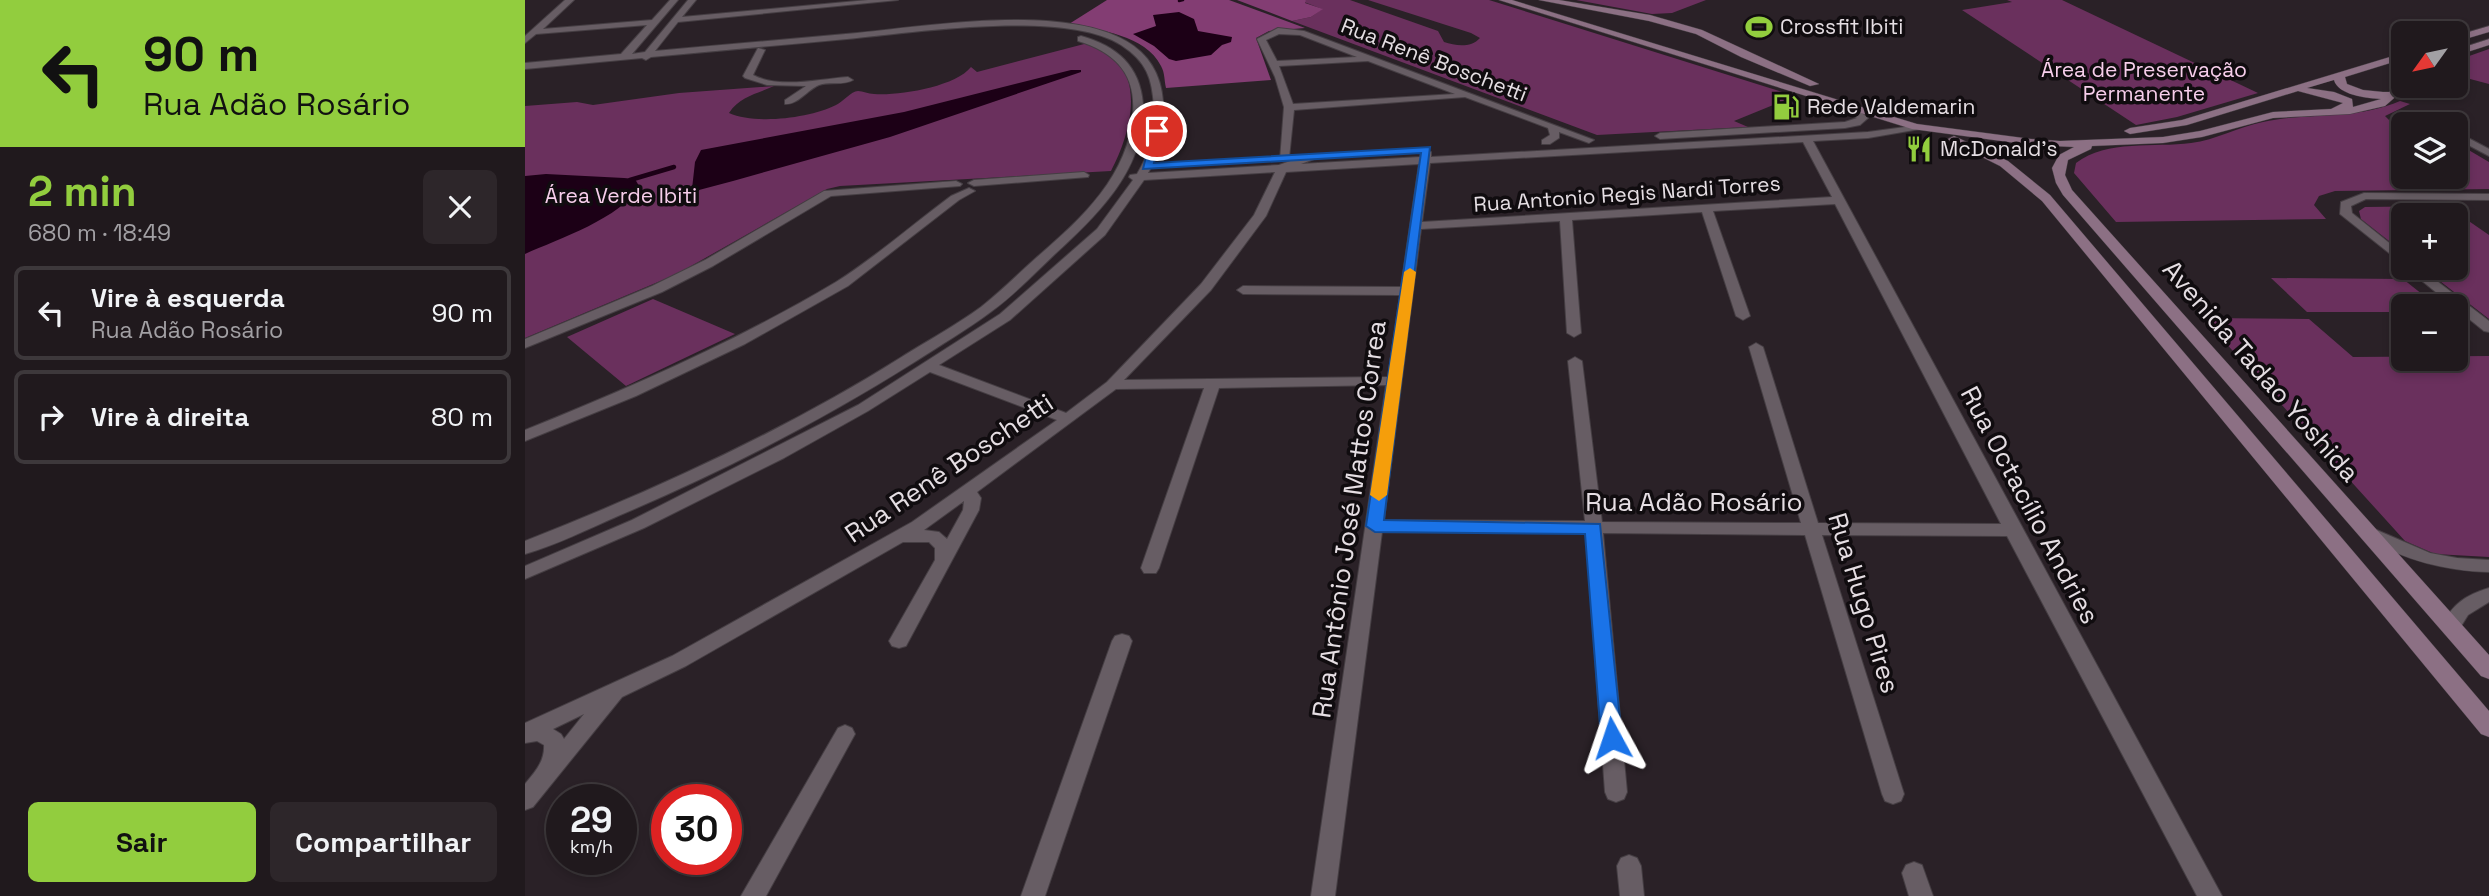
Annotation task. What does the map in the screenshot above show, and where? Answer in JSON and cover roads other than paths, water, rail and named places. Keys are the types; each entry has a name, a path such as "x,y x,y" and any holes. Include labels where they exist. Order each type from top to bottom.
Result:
{"main road":[{"path":"1503,0 1918,128 2024,156 2202,134 2244,121 2348,106 2348,101 2319,92 2283,94"},
{"path":"1543,0 1616,11 1678,26 1712,38 1792,76 1917,117 1985,128 2046,132 2106,133 2159,127"},
{"path":"1593,28 1623,31 1643,26 1641,21 1616,11"},
{"path":"2468,35 2489,29"},
{"path":"1703,61 1654,41 1658,35 1679,33 1712,38"},
{"path":"2468,49 2489,42"},
{"path":"2024,156 2045,138 2131,133 2159,127 2283,94 2391,61"},
{"path":"2347,75 2338,82 2352,90 2377,95 2391,91"},
{"path":"2301,113 2360,108 2381,104 2391,96"},
{"name":"Avenida Tadao Yoshida","path":"1918,128 1966,143 2024,156 2069,225 2489,727"},
{"name":"Avenida Tadao Yoshida","path":"2134,142 2083,148 2071,153 2062,158 2057,166 2058,178 2489,670"}],"street":[{"path":"525,40 570,0"},
{"path":"626,56 674,0"},
{"path":"647,54 692,0"},
{"path":"791,9 797,0"},
{"path":"677,20 894,0"},
{"path":"534,32 655,22"},
{"path":"525,72 626,56 999,23 1062,27 1107,35 1139,51 1154,73 1160,106 1151,152 1144,171 1101,232 1005,317 839,421 638,524 527,568"},
{"path":"525,548 626,507 751,448 879,379 992,304 1084,222 1120,173 1131,153 1138,128 1138,96 1130,67 1111,51 1083,39 1035,32 978,30 671,59 647,54 626,56"},
{"name":"Rua Renê Boschetti","path":"525,733 679,661 900,536 967,491 1112,385 1206,287 1260,216 1283,163 1289,107 1261,39 1278,31 1301,33 1589,140"},
{"path":"671,59 681,53 777,42"},
{"path":"761,50 748,76 753,80 774,83 848,80"},
{"path":"1349,60 1360,54"},
{"path":"1273,64 1373,59"},
{"path":"525,66 591,63"},
{"path":"788,102 818,82"},
{"path":"1433,98 1453,90"},
{"path":"1289,107 1468,96"},
{"path":"1814,96 1858,119 1868,135"},
{"path":"1660,141 1858,119"},
{"name":"Rua Renê Boschetti","path":"1546,142 1555,136 1552,126"},
{"path":"1144,171 1167,175 1283,163 1660,141 1868,135 1918,128"},
{"name":"Rua Octacílio Andries","path":"1806,138 2210,896"},
{"path":"2468,141 2489,153"},
{"path":"1120,173 1262,159 1283,163 1310,157 1426,155 1546,142 1641,142"},
{"path":"1131,153 1151,152"},
{"name":"Rua Antônio José Mattos Correa","path":"1323,896 1426,155"},
{"path":"1167,175 1170,168 1239,164 1262,159"},
{"path":"525,344 657,289 755,237 820,197 836,192 950,190 1084,175"},
{"path":"525,436 631,393 740,341 843,283 950,190"},
{"path":"1107,191 1130,191"},
{"path":"2391,250 2346,214 2344,204 2364,196 2489,197"},
{"name":"Rua Antonio Regis Nardi Torres","path":"1417,226 1840,200"},
{"path":"1706,208 1743,316"},
{"path":"1566,217 1574,334"},
{"path":"2427,280 2489,328"},
{"path":"1243,290 1407,291"},
{"name":"Rua Hugo Pires","path":"1756,347 1893,794"},
{"path":"1575,361 1594,528 1616,792"},
{"path":"928,366 1068,419"},
{"path":"1112,385 1394,381"},
{"path":"1150,568 1213,384"},
{"path":"899,641 971,510 973,498 967,491"},
{"path":"626,507 638,524"},
{"path":"581,526 592,544"},
{"name":"Rua Adão Rosário","path":"1375,526 2013,530"},
{"path":"2368,532 2400,550 2444,565 2489,566"},
{"path":"900,536 933,536 944,546 942,562"},
{"path":"2451,626 2455,614 2463,607 2489,595"},
{"path":"1033,896 1122,641"},
{"path":"525,800 618,689"},
{"path":"525,733 540,732 554,740 555,754 539,783"},
{"path":"753,896 845,734"},
{"path":"1629,866 1632,896"},
{"path":"1914,873 1921,896"}],"waterway":[{"path":"1179,1 1183,0"},
{"path":"630,180 674,167"}],"place":[{"name":"Crossfit Ibiti","path":"1759,27"},
{"name":"Rede Valdemarin","path":"1786,107"},
{"name":"McDonald's","path":"1919,149"}],"park label":[{"name":"Área de Preservação Permanente","path":"2144,82"},
{"name":"Área Verde Ibiti","path":"621,196"}]}
